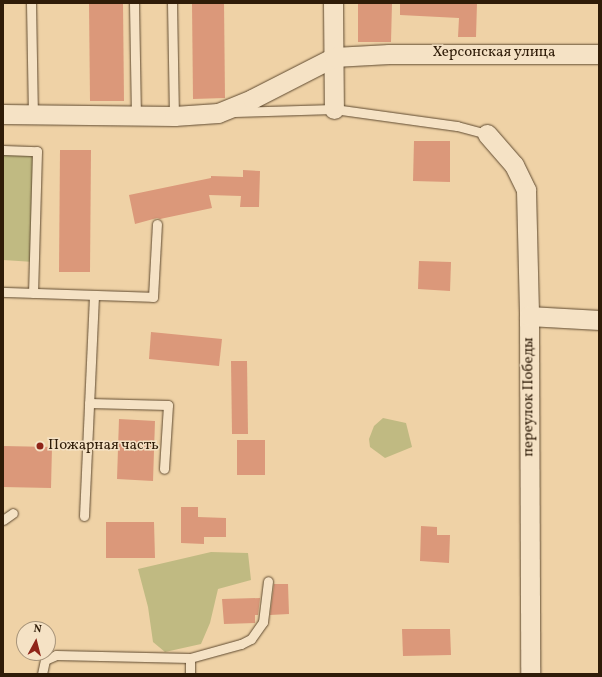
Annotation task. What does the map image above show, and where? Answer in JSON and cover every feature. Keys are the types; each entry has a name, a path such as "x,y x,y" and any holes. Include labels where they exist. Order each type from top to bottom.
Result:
{"street":[{"path":"333,3 334,109"},
{"name":"Херсонская улица","path":"334,56 389,54 599,54"},
{"path":"3,114 174,116 218,113 252,99 334,56"},
{"name":"переулок Победы","path":"487,134 514,165 526,190 529,316 530,674"},
{"path":"529,316 599,320"}],"lane":[{"path":"31,3 33,114"},
{"path":"134,3 136,116"},
{"path":"172,3 174,116"},
{"path":"218,113 334,109 457,126 487,134"},
{"path":"3,150 37,151 33,293"},
{"path":"3,292 153,296 157,224"},
{"path":"84,516 94,295"},
{"path":"90,403 168,405 164,469"},
{"path":"3,520 13,513"},
{"path":"42,674 44,660 56,655 190,658 242,644 252,639 259,631 263,622 268,581"},
{"path":"190,658 190,674"}],"shaded area":[{"path":"3,150 37,151 34,262 3,260"},
{"path":"383,418 406,423 412,447 385,458 370,447 369,439 374,426"},
{"path":"211,552 248,553 251,580 218,589 210,623 201,644 165,652 153,642 148,607 138,569"}],"building":[{"path":"89,3 123,3 124,101 90,101"},
{"path":"192,3 224,3 225,98 193,99"},
{"path":"358,3 392,3 391,42 358,42"},
{"path":"400,3 477,3 476,37 458,37 459,18 400,15"},
{"path":"414,141 450,141 450,182 413,181"},
{"path":"60,150 91,150 90,272 59,272"},
{"path":"243,170 260,171 259,207 240,207 241,196 209,195 212,208 160,219 157,218 135,224 129,195 211,178 211,176 243,177"},
{"path":"419,261 451,262 450,291 418,289"},
{"path":"151,332 222,339 219,366 149,359"},
{"path":"231,361 247,361 248,434 232,434"},
{"path":"119,419 155,421 153,481 117,479"},
{"path":"237,440 265,440 265,475 237,475"},
{"path":"3,446 52,447 51,488 3,487"},
{"path":"181,507 198,507 198,517 226,518 226,537 204,537 204,544 181,543"},
{"path":"106,522 154,522 155,558 106,558"},
{"path":"421,526 437,527 437,535 450,535 449,563 420,561"},
{"path":"274,584 288,584 289,614 270,615"},
{"path":"260,598 258,615 255,615 255,623 224,624 222,599"},
{"path":"402,629 450,629 451,655 403,656"}],"place":[{"name":"Пожарная часть","path":"40,446"}]}
